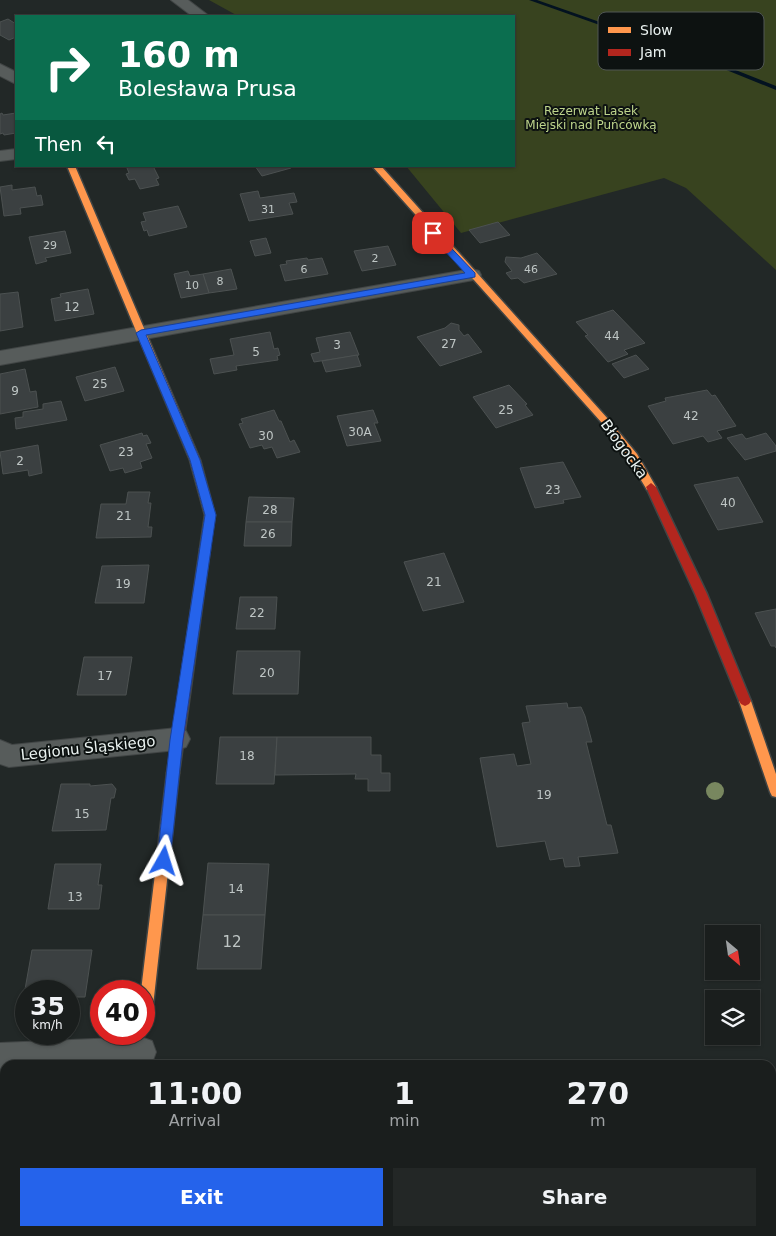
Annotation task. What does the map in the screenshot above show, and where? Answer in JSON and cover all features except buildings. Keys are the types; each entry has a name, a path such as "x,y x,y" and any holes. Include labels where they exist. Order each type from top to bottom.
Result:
{"street":[{"path":"178,0 200,15"},
{"path":"0,70 15,78"},
{"path":"0,156 15,154"},
{"path":"72,167 195,460 210,515 176,740 149,980"},
{"name":"Błogocka","path":"377,167 433,233 495,299 623,444 662,507 715,624 750,714 776,792"},
{"path":"0,358 472,275"},
{"name":"Legionu Śląskiego","path":"0,752 9,756 176,740"},
{"path":"0,1058 132,1045"}],"green space":[{"name":"Rezerwat Lasek Miejski nad Puńcówką","path":"209,0 776,0 776,270 686,188 664,178 461,233 407,167 515,167 515,15 236,15"}],"waterway":[{"path":"532,0 598,23"},
{"path":"731,70 776,88"}],"traffic: slow":[{"path":"71,167 195,460 210,515 205,549"},
{"path":"377,167 605,421 633,457 651,487"},
{"path":"745,701 776,792"},
{"path":"149,980 173,773"}],"traffic: jam":[{"path":"651,487 701,594 745,701"},
{"path":"173,773 205,549"}],"route":[{"path":"164,861 176,740 210,515 195,460 141,333 192,322 472,275 433,233"}]}
